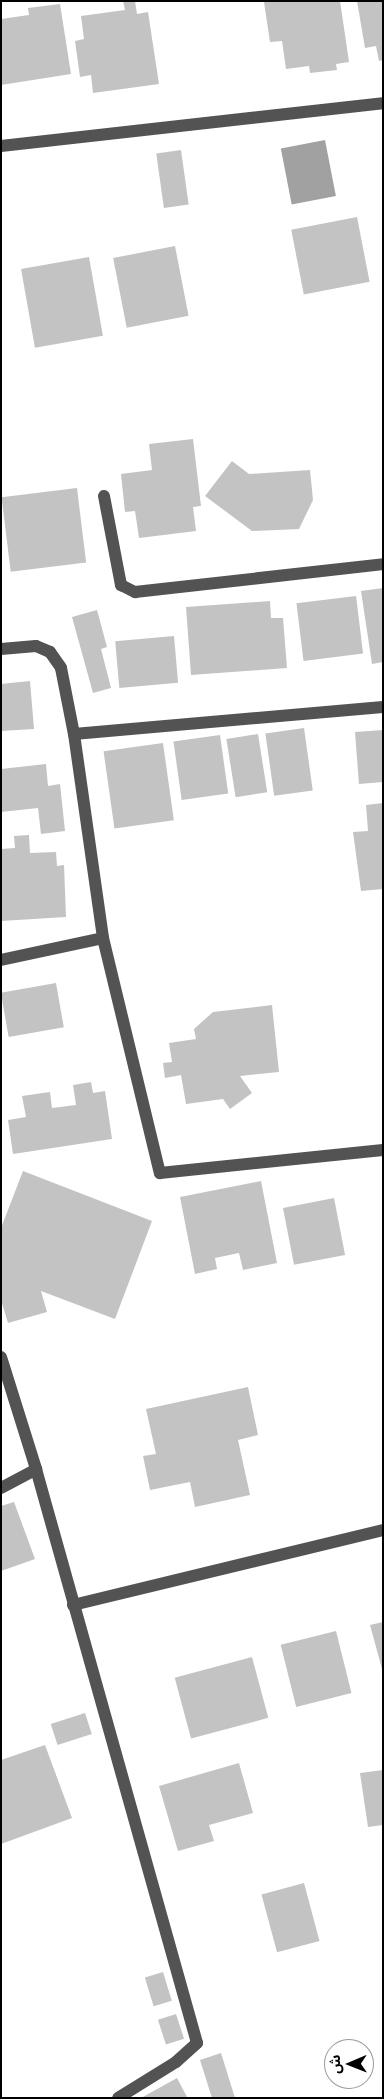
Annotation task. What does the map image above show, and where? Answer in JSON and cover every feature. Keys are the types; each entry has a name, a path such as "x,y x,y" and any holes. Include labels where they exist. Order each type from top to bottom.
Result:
{"street":[{"path":"1,146 383,103"},
{"path":"104,496 121,586 136,592 383,564"},
{"path":"1,649 36,646 50,652 61,668 74,734 103,938 160,1173 383,1150"},
{"path":"74,734 383,707"},
{"path":"1,960 103,938"},
{"path":"1,1357 36,1469 197,2043 176,2062 118,2098"},
{"path":"1,1488 36,1469"},
{"path":"73,1605 383,1530"}],"shaded area":[{"path":"325,140 336,196 292,205 281,149"}],"building":[{"path":"123,1 135,1 137,14 148,12 159,84 93,93 91,75 80,77 75,41 84,39 81,16 125,10"},
{"path":"340,1 349,62 336,64 337,70 310,73 309,66 286,69 282,41 270,42 264,2"},
{"path":"357,1 383,1 383,60 379,61 376,46 365,48"},
{"path":"60,4 71,74 1,85 1,19 29,15 28,8"},
{"path":"181,150 189,204 164,208 156,153"},
{"path":"357,217 370,282 304,295 291,230"},
{"path":"175,246 189,316 127,328 113,258"},
{"path":"89,257 103,336 35,348 21,269"},
{"path":"193,439 201,506 193,507 196,531 139,538 135,511 125,512 121,474 152,470 149,444"},
{"path":"232,461 249,474 310,470 313,500 299,529 252,531 205,496"},
{"path":"77,488 86,562 11,572 2,497"},
{"path":"383,588 383,662 372,664 361,591"},
{"path":"356,596 363,654 304,661 296,603"},
{"path":"270,601 271,618 283,618 287,668 191,675 186,607"},
{"path":"97,610 107,647 101,649 111,688 93,693 72,617"},
{"path":"174,636 178,683 119,688 115,641"},
{"path":"30,681 34,729 1,731 1,684"},
{"path":"304,728 313,790 274,796 265,733"},
{"path":"383,730 383,782 359,784 355,732"},
{"path":"258,734 267,792 236,797 226,739"},
{"path":"220,735 228,793 182,800 173,742"},
{"path":"163,743 174,820 114,829 104,751"},
{"path":"46,764 48,786 60,784 65,831 41,834 38,808 1,812 1,769"},
{"path":"383,803 383,889 361,891 353,832 368,831 366,805"},
{"path":"29,835 30,853 56,852 57,866 64,865 66,917 1,921 1,849 15,848 14,836"},
{"path":"56,983 64,1027 9,1037 1,993"},
{"path":"272,1005 279,1072 240,1076 252,1093 230,1109 223,1099 186,1104 181,1075 165,1078 163,1063 172,1062 169,1043 196,1039 194,1029 213,1012"},
{"path":"91,1082 93,1093 105,1091 112,1139 13,1154 8,1120 26,1117 22,1096 50,1092 52,1108 76,1105 73,1085"},
{"path":"23,1171 152,1221 115,1319 41,1291 47,1312 8,1323 1,1300 1,1228"},
{"path":"261,1181 277,1263 243,1270 239,1253 215,1258 217,1269 195,1274 180,1197"},
{"path":"334,1198 345,1255 294,1265 283,1208"},
{"path":"248,1387 258,1435 238,1440 250,1495 195,1507 190,1482 150,1490 143,1456 156,1454 146,1409"},
{"path":"14,1502 35,1559 1,1571 1,1506"},
{"path":"383,1622 383,1669 382,1669 370,1625"},
{"path":"336,1631 351,1693 296,1707 281,1645"},
{"path":"252,1657 268,1718 191,1739 175,1678"},
{"path":"85,1713 92,1734 58,1745 51,1724"},
{"path":"45,1745 72,1818 1,1844 1,1760"},
{"path":"239,1763 253,1813 209,1825 214,1841 178,1851 159,1786"},
{"path":"383,1770 383,1825 368,1827 360,1773"},
{"path":"304,1883 320,1941 277,1952 261,1894"},
{"path":"163,1972 172,2001 154,2006 145,1978"},
{"path":"176,2014 184,2039 166,2045 158,2020"},
{"path":"221,2053 235,2098 212,2098 200,2060"},
{"path":"177,2078 187,2097 141,2098"}]}
